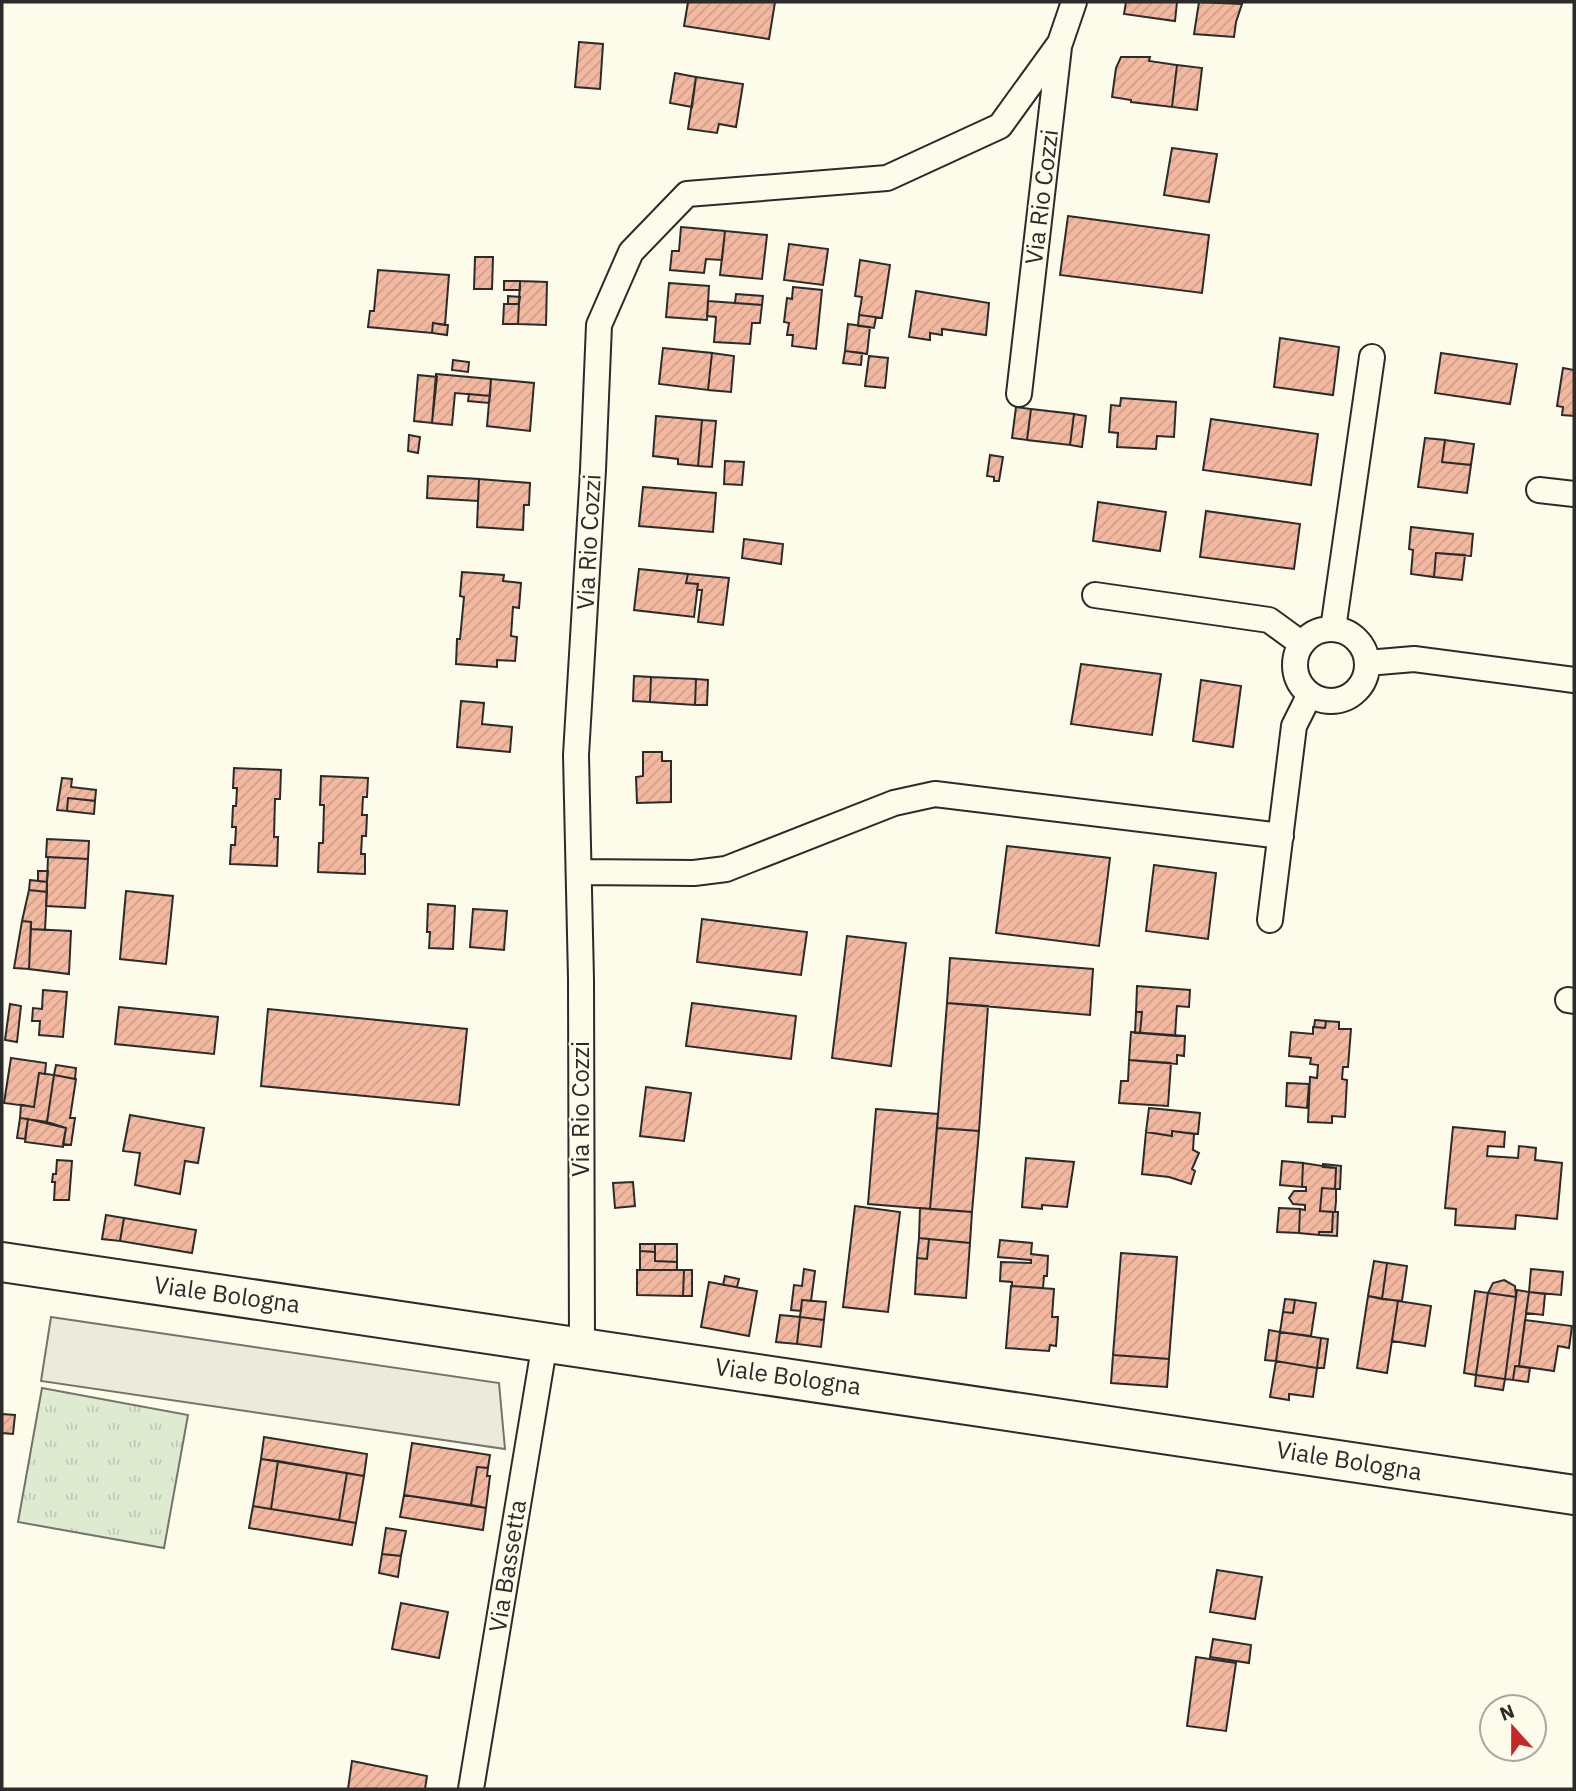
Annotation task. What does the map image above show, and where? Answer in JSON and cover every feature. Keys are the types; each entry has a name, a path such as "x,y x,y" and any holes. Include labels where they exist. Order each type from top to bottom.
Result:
{"main road":[{"name":"Viale Bologna","path":"2,1262 1574,1495"}],"street":[{"name":"Via Rio Cozzi","path":"1019,394 1060,43 1074,2"},
{"name":"Via Rio Cozzi","path":"564,1344 579,872 576,755 593,484 599,325 631,252 687,194 887,178 1000,126 1060,43"},
{"path":"1333,629 1372,357"},
{"path":"1539,489 1574,494"},
{"path":"1095,595 1269,620 1302,644"},
{"path":"1333,629 1343,631 1360,643 1367,663 1366,675 1353,694 1332,701 1310,694 1303,688 1295,661 1302,644 1315,633 1333,629"},
{"path":"1367,663 1414,659 1574,680"},
{"path":"1270,920 1294,726 1310,694"},
{"path":"579,872 694,873 726,869 894,803 935,794 1281,836"},
{"name":"Via Bassetta","path":"471,1789 564,1344"}],"green space":[{"path":"42,1388 188,1415 164,1548 18,1522"}],"shaded area":[{"path":"51,1317 499,1383 505,1449 41,1381"}],"building":[{"path":"688,2 775,2 769,39 684,26"},
{"path":"1126,2 1177,2 1175,21 1124,14"},
{"path":"1199,2 1242,4 1234,37 1194,34"},
{"path":"579,42 603,44 600,89 575,87"},
{"path":"1121,57 1150,57 1149,61 1177,65 1172,107 1112,97 1116,68"},
{"path":"1177,65 1202,68 1197,110 1172,107"},
{"path":"675,73 696,77 692,107 670,103"},
{"path":"696,77 743,84 736,127 719,124 717,133 688,129"},
{"path":"1172,148 1217,154 1209,202 1164,195"},
{"path":"1068,216 1209,235 1202,293 1060,275"},
{"path":"681,227 725,231 722,260 706,259 704,273 670,270 672,251 679,251"},
{"path":"725,231 767,235 762,279 720,275"},
{"path":"789,244 828,249 823,285 784,280"},
{"path":"475,257 493,257 492,289 474,289"},
{"path":"860,260 890,265 882,318 859,315 862,297 855,296"},
{"path":"378,270 449,275 445,325 433,323 432,333 368,327 370,311 374,311"},
{"path":"504,281 520,281 520,290 504,290"},
{"path":"520,281 547,282 546,325 518,324"},
{"path":"669,283 709,286 707,320 666,317"},
{"path":"793,287 822,290 816,349 792,346 793,335 787,335 789,323 784,322 787,298 792,299"},
{"path":"916,291 989,303 986,335 942,329 942,335 930,333 930,340 909,337"},
{"path":"736,294 763,296 762,305 735,303"},
{"path":"508,296 520,297 519,304 508,304"},
{"path":"708,301 762,305 760,323 752,323 750,344 714,342 716,317 707,316"},
{"path":"504,304 519,304 518,324 503,324"},
{"path":"859,315 876,317 874,328 858,326"},
{"path":"433,323 448,325 447,335 432,333"},
{"path":"848,324 870,327 867,354 845,351"},
{"path":"1280,338 1339,347 1333,395 1274,387"},
{"path":"663,348 712,353 708,390 659,384"},
{"path":"845,351 862,353 861,365 843,363"},
{"path":"712,353 734,356 731,392 708,390"},
{"path":"1441,353 1517,364 1510,404 1435,393"},
{"path":"869,356 888,358 885,388 865,386"},
{"path":"453,360 469,362 468,372 452,370"},
{"path":"1563,368 1574,370 1574,416 1562,415 1563,407 1557,406"},
{"path":"436,374 491,379 490,396 455,393 452,425 432,423"},
{"path":"418,375 437,377 432,423 414,421"},
{"path":"491,379 534,383 530,431 487,426"},
{"path":"469,394 490,396 489,403 468,401"},
{"path":"1121,398 1176,402 1174,437 1157,436 1156,449 1117,447 1118,433 1109,432 1111,405 1120,406"},
{"path":"1016,407 1031,409 1027,440 1012,438"},
{"path":"1031,409 1074,414 1070,445 1027,440"},
{"path":"1074,414 1086,416 1082,447 1070,445"},
{"path":"656,416 702,420 698,466 678,464 678,459 653,456"},
{"path":"1211,419 1318,434 1311,485 1203,470"},
{"path":"702,420 716,421 712,467 698,466"},
{"path":"409,435 420,437 418,453 408,451"},
{"path":"1425,438 1445,440 1442,462 1471,465 1467,493 1418,487"},
{"path":"1445,440 1474,444 1471,465 1442,462"},
{"path":"990,455 1003,457 999,481 987,476"},
{"path":"725,461 744,462 742,485 724,484"},
{"path":"428,476 479,479 478,501 427,498"},
{"path":"479,479 530,483 529,505 524,505 523,530 477,527"},
{"path":"643,487 716,493 713,532 639,526"},
{"path":"1098,502 1166,512 1160,551 1093,541"},
{"path":"1206,511 1300,524 1294,569 1200,557"},
{"path":"1411,527 1473,534 1471,556 1436,553 1434,577 1411,574"},
{"path":"744,539 783,544 781,564 742,558"},
{"path":"1436,553 1465,555 1462,580 1434,577"},
{"path":"639,569 688,574 686,583 698,584 694,617 634,610"},
{"path":"462,572 504,575 503,581 521,583 519,608 513,607 511,636 517,637 515,661 497,660 497,667 456,664 464,597 460,596"},
{"path":"688,574 729,578 723,625 698,622 702,590 697,590 698,584 686,583"},
{"path":"1081,664 1161,674 1152,735 1071,724"},
{"path":"634,676 651,677 650,702 633,701"},
{"path":"651,677 696,679 695,705 650,702"},
{"path":"696,679 708,680 707,705 695,705"},
{"path":"1201,680 1241,686 1233,747 1193,741"},
{"path":"461,701 484,703 482,724 512,727 510,752 457,747"},
{"path":"643,752 662,752 662,761 671,761 671,802 637,803 636,777 643,776"},
{"path":"234,768 281,770 280,799 275,799 274,837 278,837 277,866 230,864 236,827 232,827 237,788 233,788"},
{"path":"321,776 368,778 362,815 367,815 366,836 362,836 361,854 365,854 365,874 318,872 319,843 323,843 324,805 320,805"},
{"path":"62,778 72,779 71,787 96,790 95,801 68,798 67,811 57,810"},
{"path":"68,798 95,801 94,814 67,811"},
{"path":"47,839 89,841 88,859 46,857"},
{"path":"1007,846 1110,858 1099,946 996,933"},
{"path":"48,857 88,859 85,908 46,906"},
{"path":"1154,865 1216,873 1208,939 1146,931"},
{"path":"38,871 48,871 47,882 38,881"},
{"path":"30,880 47,882 47,892 29,890"},
{"path":"29,890 47,892 45,930 31,929 31,922 22,921"},
{"path":"126,891 173,896 166,964 120,959"},
{"path":"428,904 455,906 453,949 429,948"},
{"path":"473,909 507,911 504,950 470,947"},
{"path":"702,919 807,932 801,975 697,962"},
{"path":"22,921 31,922 29,969 14,968"},
{"path":"31,929 71,931 69,974 29,969"},
{"path":"847,936 906,943 891,1066 832,1058"},
{"path":"950,958 1093,969 1090,1015 947,1003"},
{"path":"1137,986 1190,990 1189,1007 1177,1006 1175,1036 1140,1033 1142,1012 1136,1012"},
{"path":"43,990 67,992 63,1037 39,1035 40,1021 32,1021 33,1008 42,1009"},
{"path":"692,1003 796,1016 791,1059 686,1046"},
{"path":"947,1003 988,1006 979,1131 937,1128"},
{"path":"10,1004 21,1006 17,1042 5,1040"},
{"path":"119,1007 218,1017 214,1054 115,1044"},
{"path":"268,1009 467,1029 459,1105 261,1086"},
{"path":"1136,1012 1142,1012 1140,1033 1135,1033"},
{"path":"1315,1020 1326,1021 1325,1028 1314,1027"},
{"path":"1326,1021 1339,1022 1339,1029 1351,1029 1348,1067 1343,1067 1342,1079 1347,1080 1345,1117 1332,1116 1332,1123 1308,1122 1310,1077 1317,1078 1318,1065 1310,1064 1311,1058 1289,1056 1291,1032 1313,1034 1313,1027 1325,1028"},
{"path":"1131,1032 1185,1036 1184,1056 1177,1055 1177,1064 1129,1060"},
{"path":"11,1058 46,1063 45,1074 39,1073 34,1107 4,1103"},
{"path":"1129,1060 1171,1063 1168,1106 1119,1103 1121,1081 1128,1081"},
{"path":"56,1065 76,1068 75,1079 54,1075"},
{"path":"39,1073 54,1075 47,1122 20,1118 21,1105 34,1107"},
{"path":"54,1075 76,1079 70,1118 75,1118 71,1145 63,1144 66,1128 47,1122"},
{"path":"1287,1083 1309,1084 1307,1108 1286,1106"},
{"path":"646,1087 691,1093 684,1141 640,1136"},
{"path":"1149,1108 1200,1113 1198,1134 1172,1131 1172,1136 1146,1132"},
{"path":"876,1109 938,1114 930,1209 868,1204"},
{"path":"130,1115 204,1128 198,1163 185,1161 180,1194 135,1185 140,1153 123,1151"},
{"path":"20,1118 28,1119 25,1139 17,1138"},
{"path":"28,1119 66,1128 63,1147 25,1142"},
{"path":"1453,1127 1505,1132 1504,1147 1488,1146 1487,1156 1518,1158 1519,1146 1536,1148 1535,1160 1562,1163 1557,1219 1516,1215 1515,1229 1455,1225 1456,1209 1445,1208"},
{"path":"937,1128 979,1131 972,1212 930,1209"},
{"path":"1172,1131 1194,1134 1193,1150 1199,1153 1192,1169 1195,1171 1191,1184 1169,1177 1142,1174 1146,1132 1172,1136"},
{"path":"1026,1158 1074,1162 1067,1207 1022,1207"},
{"path":"57,1160 72,1161 69,1200 54,1200 55,1182 52,1182 53,1174 56,1174"},
{"path":"1282,1161 1303,1163 1302,1187 1280,1185"},
{"path":"1303,1163 1336,1168 1335,1189 1322,1188 1320,1211 1333,1212 1332,1232 1319,1232 1319,1235 1299,1233 1300,1209 1305,1210 1305,1205 1293,1204 1289,1198 1294,1191 1306,1191 1306,1187 1302,1187"},
{"path":"1323,1164 1341,1166 1340,1189 1336,1189 1337,1236 1319,1235 1319,1232 1332,1232 1333,1212 1320,1211 1322,1188 1335,1189 1336,1168 1323,1167"},
{"path":"633,1182 635,1206 615,1208 613,1183"},
{"path":"855,1206 900,1212 888,1312 843,1307"},
{"path":"920,1208 972,1212 970,1243 919,1238"},
{"path":"1279,1208 1300,1209 1299,1233 1277,1232"},
{"path":"106,1215 124,1218 120,1241 102,1239"},
{"path":"124,1218 196,1230 192,1253 120,1241"},
{"path":"919,1238 929,1239 927,1259 917,1258"},
{"path":"929,1239 970,1243 966,1298 915,1294 917,1258 927,1259"},
{"path":"1000,1240 1032,1243 1031,1254 1048,1256 1043,1288 1012,1286 1012,1282 1000,1281 1001,1262 1031,1263 1031,1260 998,1257"},
{"path":"640,1244 655,1244 655,1252 640,1251"},
{"path":"655,1244 677,1244 677,1262 655,1261"},
{"path":"640,1251 655,1252 655,1261 677,1262 677,1270 640,1270"},
{"path":"1121,1253 1177,1257 1169,1359 1113,1355"},
{"path":"1374,1261 1387,1263 1382,1299 1368,1296"},
{"path":"1387,1263 1407,1266 1402,1301 1382,1299"},
{"path":"804,1269 815,1271 811,1301 802,1300 801,1311 791,1310 794,1285 802,1286"},
{"path":"1531,1269 1563,1272 1561,1295 1529,1292"},
{"path":"637,1270 684,1270 683,1296 637,1295"},
{"path":"684,1270 692,1270 692,1296 683,1296"},
{"path":"725,1276 739,1279 737,1287 723,1285"},
{"path":"1504,1280 1515,1286 1516,1297 1488,1293 1493,1283"},
{"path":"709,1282 757,1291 749,1336 701,1327"},
{"path":"1011,1286 1054,1289 1052,1317 1058,1317 1056,1346 1050,1345 1049,1351 1006,1348"},
{"path":"1517,1290 1529,1292 1519,1366 1515,1366 1513,1380 1505,1379"},
{"path":"1475,1291 1488,1293 1476,1375 1464,1373"},
{"path":"1529,1292 1545,1294 1543,1315 1526,1313"},
{"path":"1488,1293 1516,1297 1505,1379 1476,1375"},
{"path":"1368,1296 1398,1301 1387,1373 1357,1368"},
{"path":"1285,1299 1295,1300 1293,1313 1283,1312"},
{"path":"802,1300 826,1302 824,1320 800,1317"},
{"path":"1295,1300 1316,1303 1311,1336 1280,1332 1283,1312 1293,1313"},
{"path":"1398,1301 1431,1306 1425,1346 1392,1341"},
{"path":"780,1315 800,1317 797,1344 776,1342"},
{"path":"800,1317 824,1320 821,1347 797,1344"},
{"path":"1525,1320 1572,1326 1569,1348 1558,1346 1554,1371 1519,1366"},
{"path":"1269,1330 1280,1332 1276,1361 1265,1360"},
{"path":"1280,1332 1321,1338 1317,1368 1276,1361"},
{"path":"1321,1338 1328,1339 1324,1368 1317,1368"},
{"path":"1113,1355 1169,1359 1167,1387 1111,1383"},
{"path":"1276,1361 1317,1368 1313,1397 1289,1394 1289,1400 1270,1397"},
{"path":"1515,1366 1530,1368 1528,1382 1513,1380"},
{"path":"1476,1375 1505,1379 1503,1390 1475,1386"},
{"path":"2,1414 15,1415 13,1434 2,1433"},
{"path":"264,1437 367,1454 364,1476 261,1459"},
{"path":"412,1443 490,1455 488,1468 477,1467 471,1505 404,1495"},
{"path":"261,1459 278,1461 271,1509 253,1506"},
{"path":"278,1461 347,1473 339,1520 271,1509"},
{"path":"477,1467 488,1468 487,1476 490,1476 486,1508 471,1505"},
{"path":"347,1473 364,1476 356,1523 339,1520"},
{"path":"404,1495 486,1508 483,1530 400,1517"},
{"path":"253,1506 356,1523 352,1545 249,1528"},
{"path":"386,1528 406,1531 401,1556 382,1554"},
{"path":"382,1554 401,1556 398,1577 379,1573"},
{"path":"1217,1570 1262,1577 1255,1619 1210,1612"},
{"path":"401,1603 448,1612 439,1658 392,1649"},
{"path":"1213,1639 1251,1645 1249,1663 1210,1657"},
{"path":"1196,1657 1236,1663 1226,1731 1187,1726"},
{"path":"352,1761 427,1776 425,1789 348,1789"}]}
